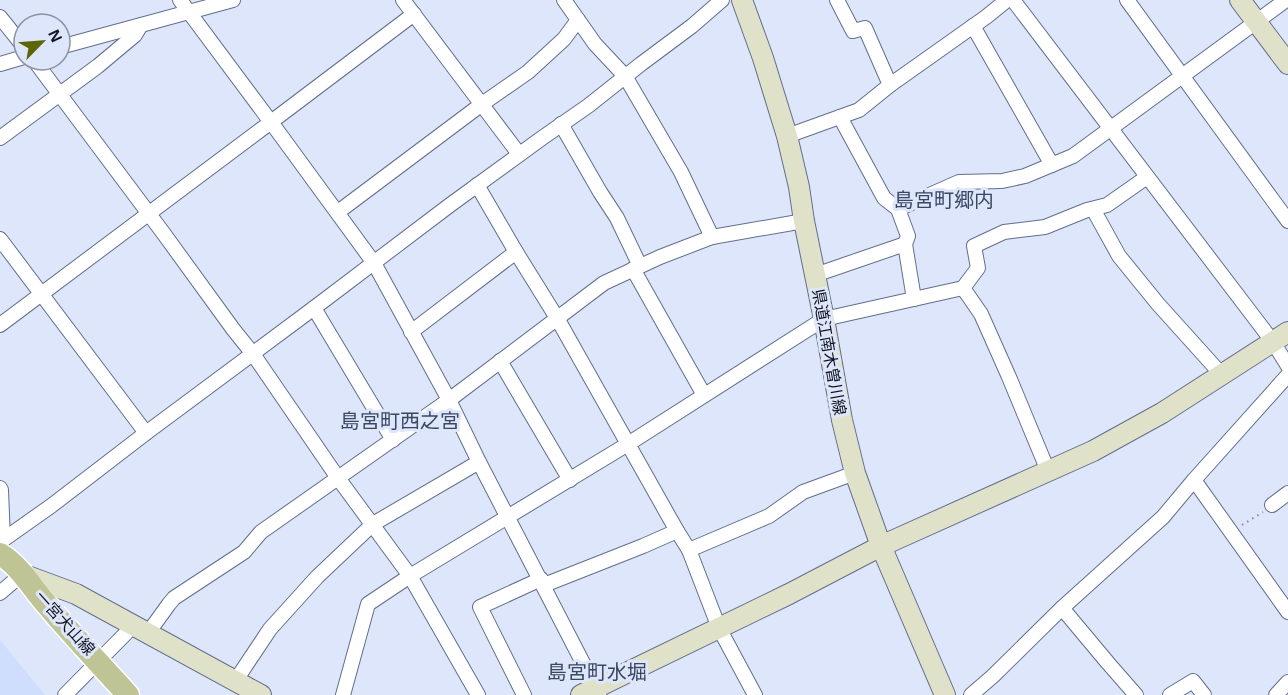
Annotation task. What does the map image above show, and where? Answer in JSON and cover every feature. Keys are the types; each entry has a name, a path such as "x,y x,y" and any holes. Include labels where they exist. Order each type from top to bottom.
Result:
{"main road":[{"name":"一宮犬山線","path":"1,545 8,559 46,604 128,695"}],"street":[{"path":"180,0 374,263 542,582 580,659 592,693 881,546 1093,451 1162,413 1281,337"},
{"path":"72,44 233,0"},
{"path":"403,0 519,154"},
{"path":"565,0 595,44 625,76 681,172 712,237"},
{"path":"1,545 146,433 477,185 588,106 722,0"},
{"name":"県道江南木曽川線","path":"742,0 787,136 799,187 842,420 855,473 881,546 945,695"},
{"path":"837,0 853,31 865,28 891,85"},
{"path":"787,136 859,110 1007,0"},
{"path":"1012,0 1147,177 1281,337 1288,366"},
{"path":"1127,0 1288,221"},
{"path":"1240,0 1288,64"},
{"path":"898,209 959,182 1002,181 1025,176 1073,156 1286,0"},
{"path":"0,325 414,14"},
{"path":"0,16 12,32"},
{"path":"338,212 528,72 564,39 578,20"},
{"path":"0,138 98,66 135,34 141,25"},
{"path":"973,26 1052,165"},
{"path":"43,72 232,329 253,354 338,478 410,576 478,695"},
{"path":"840,117 884,198 898,209 908,236 905,244 914,299"},
{"path":"561,124 617,218 637,268 704,395"},
{"path":"343,695 368,604 410,576 628,444 824,319 963,288 978,268 974,246 1004,232 1045,227 1107,205 1147,177"},
{"path":"477,185 557,318 689,550 718,628 755,695"},
{"path":"1093,209 1119,256 1158,304 1222,375"},
{"path":"65,695 98,661 140,629 174,598 244,552 261,532 393,440 604,283 660,257 712,237 804,221"},
{"path":"0,239 146,433"},
{"path":"815,275 905,244"},
{"path":"411,332 516,252"},
{"path":"963,288 981,314 1010,377 1048,471"},
{"path":"315,308 393,440"},
{"path":"500,361 570,480"},
{"path":"971,695 1062,608 1163,518 1288,375"},
{"path":"237,681 270,629 317,577 373,524 479,462"},
{"path":"689,550 769,516 803,492 855,473"},
{"path":"1194,480 1288,612"},
{"path":"0,488 2,490 1,545"},
{"path":"1272,505 1288,493"},
{"path":"524,695 480,607 677,531"},
{"path":"0,593 22,573 76,594 261,695"},
{"path":"1062,608 1136,695"},
{"path":"1170,695 1192,681 1204,695"},
{"path":"1276,695 1288,682"}],"path":[{"path":"1231,533 1272,505"}],"shaded area":[{"path":"0,640 45,695 0,695"}],"district":[{"name":"島宮町郷内","path":"944,200"},
{"name":"島宮町西之宮","path":"400,421"},
{"name":"島宮町水堀","path":"597,672"}]}
